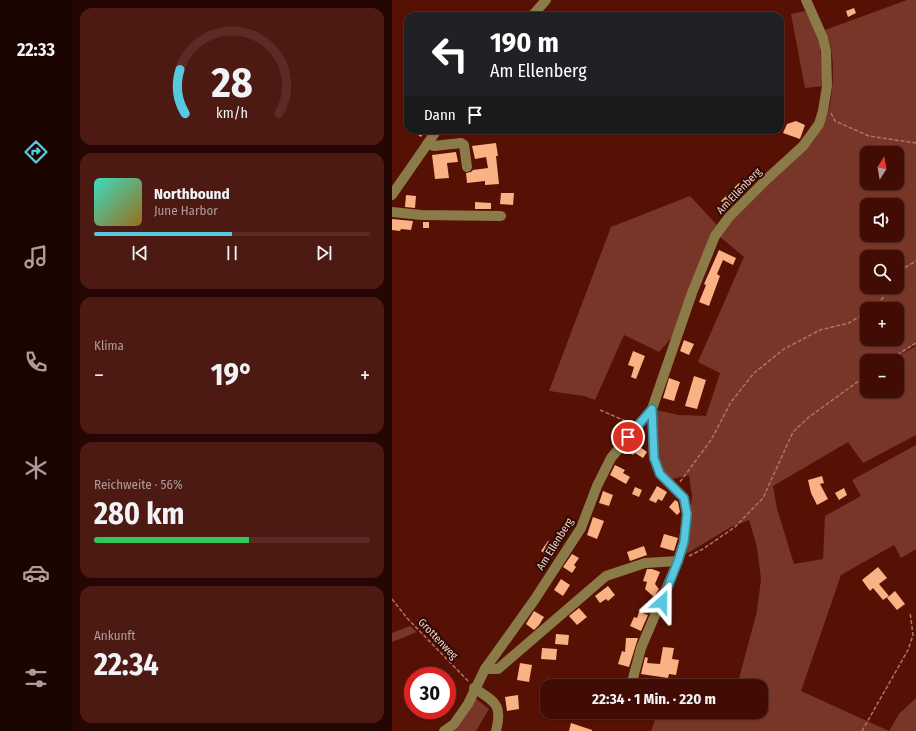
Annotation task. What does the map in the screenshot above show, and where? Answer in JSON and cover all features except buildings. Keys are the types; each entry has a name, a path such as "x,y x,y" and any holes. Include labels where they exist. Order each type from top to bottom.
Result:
{"street":[{"path":"536,12 546,0"},
{"name":"Am Ellenberg","path":"633,679 641,648 678,561 684,542 687,514 684,498 660,474 654,458 652,409 692,293 715,236 734,212 803,146 819,124 823,111 827,86 826,51 823,38 806,0"},
{"path":"392,195 434,134"},
{"path":"427,144 434,146 461,143 464,145 467,167"},
{"path":"392,212 421,215 501,216"},
{"name":"Am Ellenberg","path":"444,731 454,724 468,704 474,688 485,669 535,599 581,528 597,486 611,458 652,409"},
{"path":"485,669 498,669 606,576 645,563 678,561"},
{"path":"474,688 494,701 497,705 499,712 496,731"}],"path":[{"path":"823,111 830,111 835,121 869,136 916,143"},
{"path":"904,268 916,261"},
{"path":"879,302 885,294"},
{"path":"674,489 711,440 731,402 754,373 784,349 820,330 849,323 860,316"},
{"path":"898,354 916,343"},
{"path":"678,561 703,549 735,527 763,498 793,432 809,417 860,380"},
{"path":"600,410 637,426"},
{"name":"Grottenweg","path":"392,599 407,618 474,688"},
{"path":"862,731 908,650 913,635 910,612"}],"shaded area":[{"path":"907,0 916,0 916,344 902,354 860,354 860,398 904,398 904,354 902,354 916,346 916,435 863,463 848,442 773,486 777,509 794,564 823,559 825,516 861,496 852,480 916,445 916,549 901,558 894,545 841,575 801,691 889,731 651,731 655,719 768,719 768,679 739,679 757,611 761,579 757,547 749,520 731,527 686,554 692,496 689,475 669,480 656,457 656,410 679,415 706,416 720,373 698,362 744,257 719,236 742,210 790,162 826,119 831,101 833,61 829,40 825,30"},
{"path":"805,11 819,38 824,86 805,88 791,14"},
{"path":"690,196 717,225 676,333 659,352 624,335 595,400 584,396 549,391 611,227"},
{"path":"410,626 417,632 392,642 392,633"},
{"path":"475,698 489,709 476,731 449,731"},
{"path":"916,698 916,731 889,731 899,714"}],"route":[{"path":"628,437 652,409 654,458 660,474 684,498 687,514 684,542 673,576 662,602"}]}
